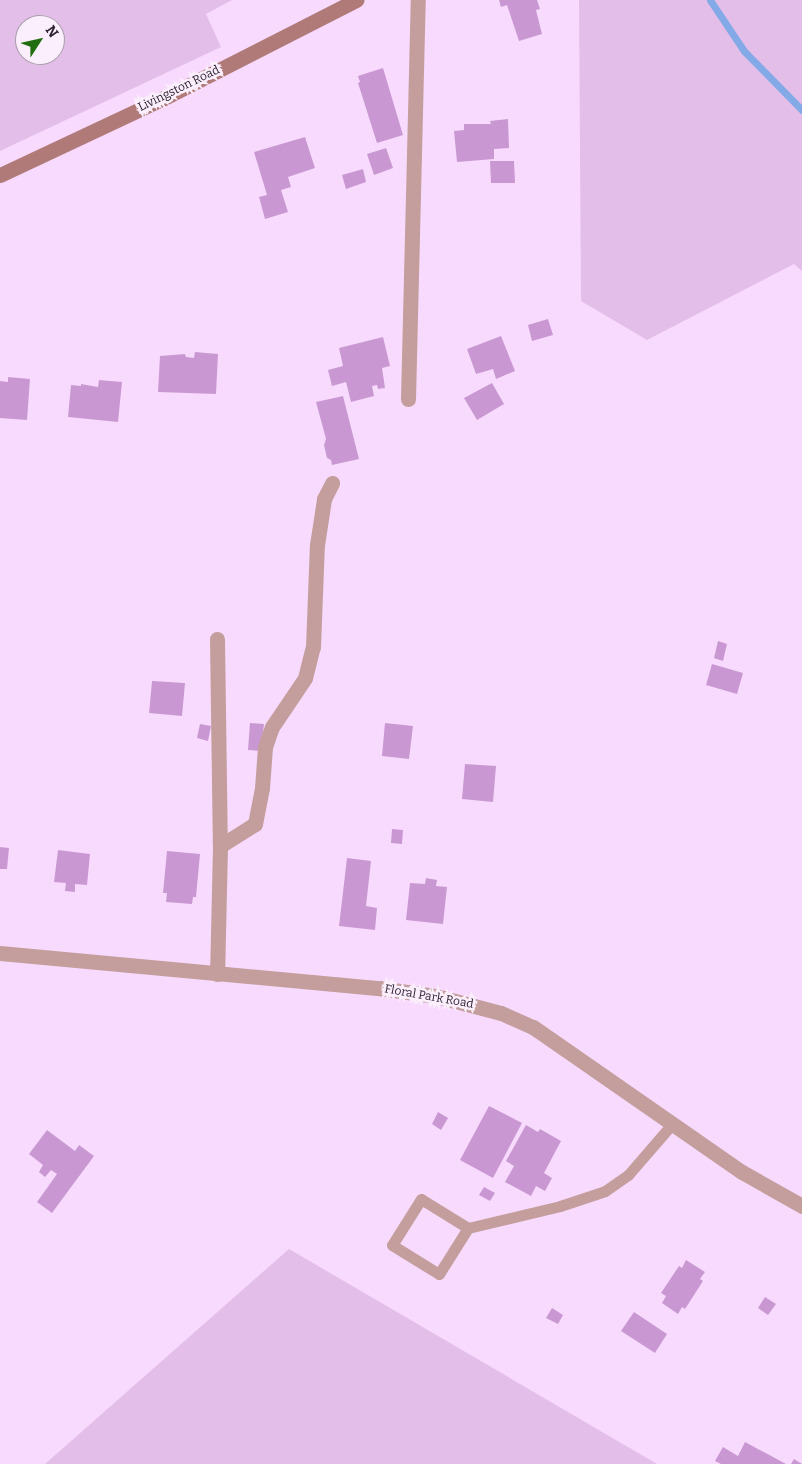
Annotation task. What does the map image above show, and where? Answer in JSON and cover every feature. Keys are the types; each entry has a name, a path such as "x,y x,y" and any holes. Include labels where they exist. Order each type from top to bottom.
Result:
{"main road":[{"name":"Livingston Road","path":"0,175 164,98 356,0"}],"street":[{"path":"408,399 418,0"},
{"path":"220,846 255,824 262,788 265,747 272,727 305,678 313,647 317,545 324,499 332,482"},
{"path":"217,639 220,846 218,974"},
{"name":"Floral Park Road","path":"0,954 379,988 436,996 501,1013 533,1027 742,1172 802,1206"}],"lane":[{"path":"468,1228 421,1199 392,1245 439,1274 468,1228 560,1206 605,1191 628,1174 672,1124"}],"shaded area":[{"path":"0,0 232,0 206,14 221,47 0,151"},
{"path":"579,0 802,0 802,271 794,264 647,340 581,301"},
{"path":"289,1249 657,1464 45,1464"}],"building":[{"path":"499,0 537,0 540,9 536,10 542,34 519,41 507,5 501,7"},
{"path":"383,68 403,135 377,143 358,83 360,82 358,76"},
{"path":"508,119 509,148 494,149 494,159 457,162 454,131 464,130 464,124 491,124 490,121"},
{"path":"305,137 315,168 288,177 291,187 281,190 288,212 265,219 259,197 267,195 254,152"},
{"path":"386,148 393,168 374,175 367,154"},
{"path":"490,161 514,161 515,183 491,183"},
{"path":"363,169 366,182 346,189 342,175"},
{"path":"548,319 553,335 532,341 528,325"},
{"path":"501,336 515,371 496,379 493,369 476,374 467,349"},
{"path":"383,337 390,366 382,368 385,388 378,389 377,385 372,386 374,396 351,402 346,382 332,386 328,370 343,366 339,348"},
{"path":"195,352 218,354 216,394 158,392 160,356 185,354 186,357 194,358"},
{"path":"8,377 30,379 27,420 0,418 0,381 8,382"},
{"path":"99,380 122,382 118,422 68,417 71,385 81,386 81,384 98,387"},
{"path":"492,383 504,404 477,420 464,398"},
{"path":"343,396 359,459 332,465 331,460 327,458 324,445 326,439 316,402"},
{"path":"718,641 727,644 723,661 714,658"},
{"path":"712,664 743,673 737,694 706,685"},
{"path":"152,681 185,683 182,716 149,713"},
{"path":"250,723 264,724 261,751 248,750"},
{"path":"385,723 413,726 409,759 382,756"},
{"path":"200,724 211,726 208,741 197,738"},
{"path":"465,764 496,766 493,802 462,799"},
{"path":"392,829 403,830 402,844 391,843"},
{"path":"0,847 9,848 7,869 0,869"},
{"path":"58,850 90,854 87,885 75,884 75,892 65,891 66,883 54,882"},
{"path":"167,851 200,854 196,897 193,897 192,904 166,902 167,893 163,893"},
{"path":"347,858 371,861 366,906 377,908 375,930 339,926"},
{"path":"426,878 437,880 436,886 447,887 443,924 406,920 410,883 425,884"},
{"path":"489,1106 522,1123 493,1178 460,1160"},
{"path":"438,1112 448,1118 441,1130 432,1124"},
{"path":"526,1125 538,1132 540,1129 561,1141 544,1173 552,1178 545,1191 536,1186 531,1196 505,1182 514,1166 506,1161"},
{"path":"47,1130 75,1151 79,1145 94,1156 52,1213 37,1202 57,1174 51,1170 45,1177 39,1172 43,1165 29,1154"},
{"path":"484,1187 495,1193 490,1201 479,1195"},
{"path":"686,1260 705,1272 700,1279 703,1281 685,1309 682,1307 678,1314 662,1303 666,1296 661,1293 679,1266 682,1268"},
{"path":"765,1297 776,1304 768,1315 758,1308"},
{"path":"552,1308 563,1315 558,1324 546,1318"},
{"path":"634,1312 667,1334 655,1353 621,1331"},
{"path":"745,1442 786,1464 721,1464 715,1461 723,1447 738,1456"},
{"path":"794,1459 802,1464 791,1464"}],"waterway":[{"path":"710,0 744,51 802,110"}]}
